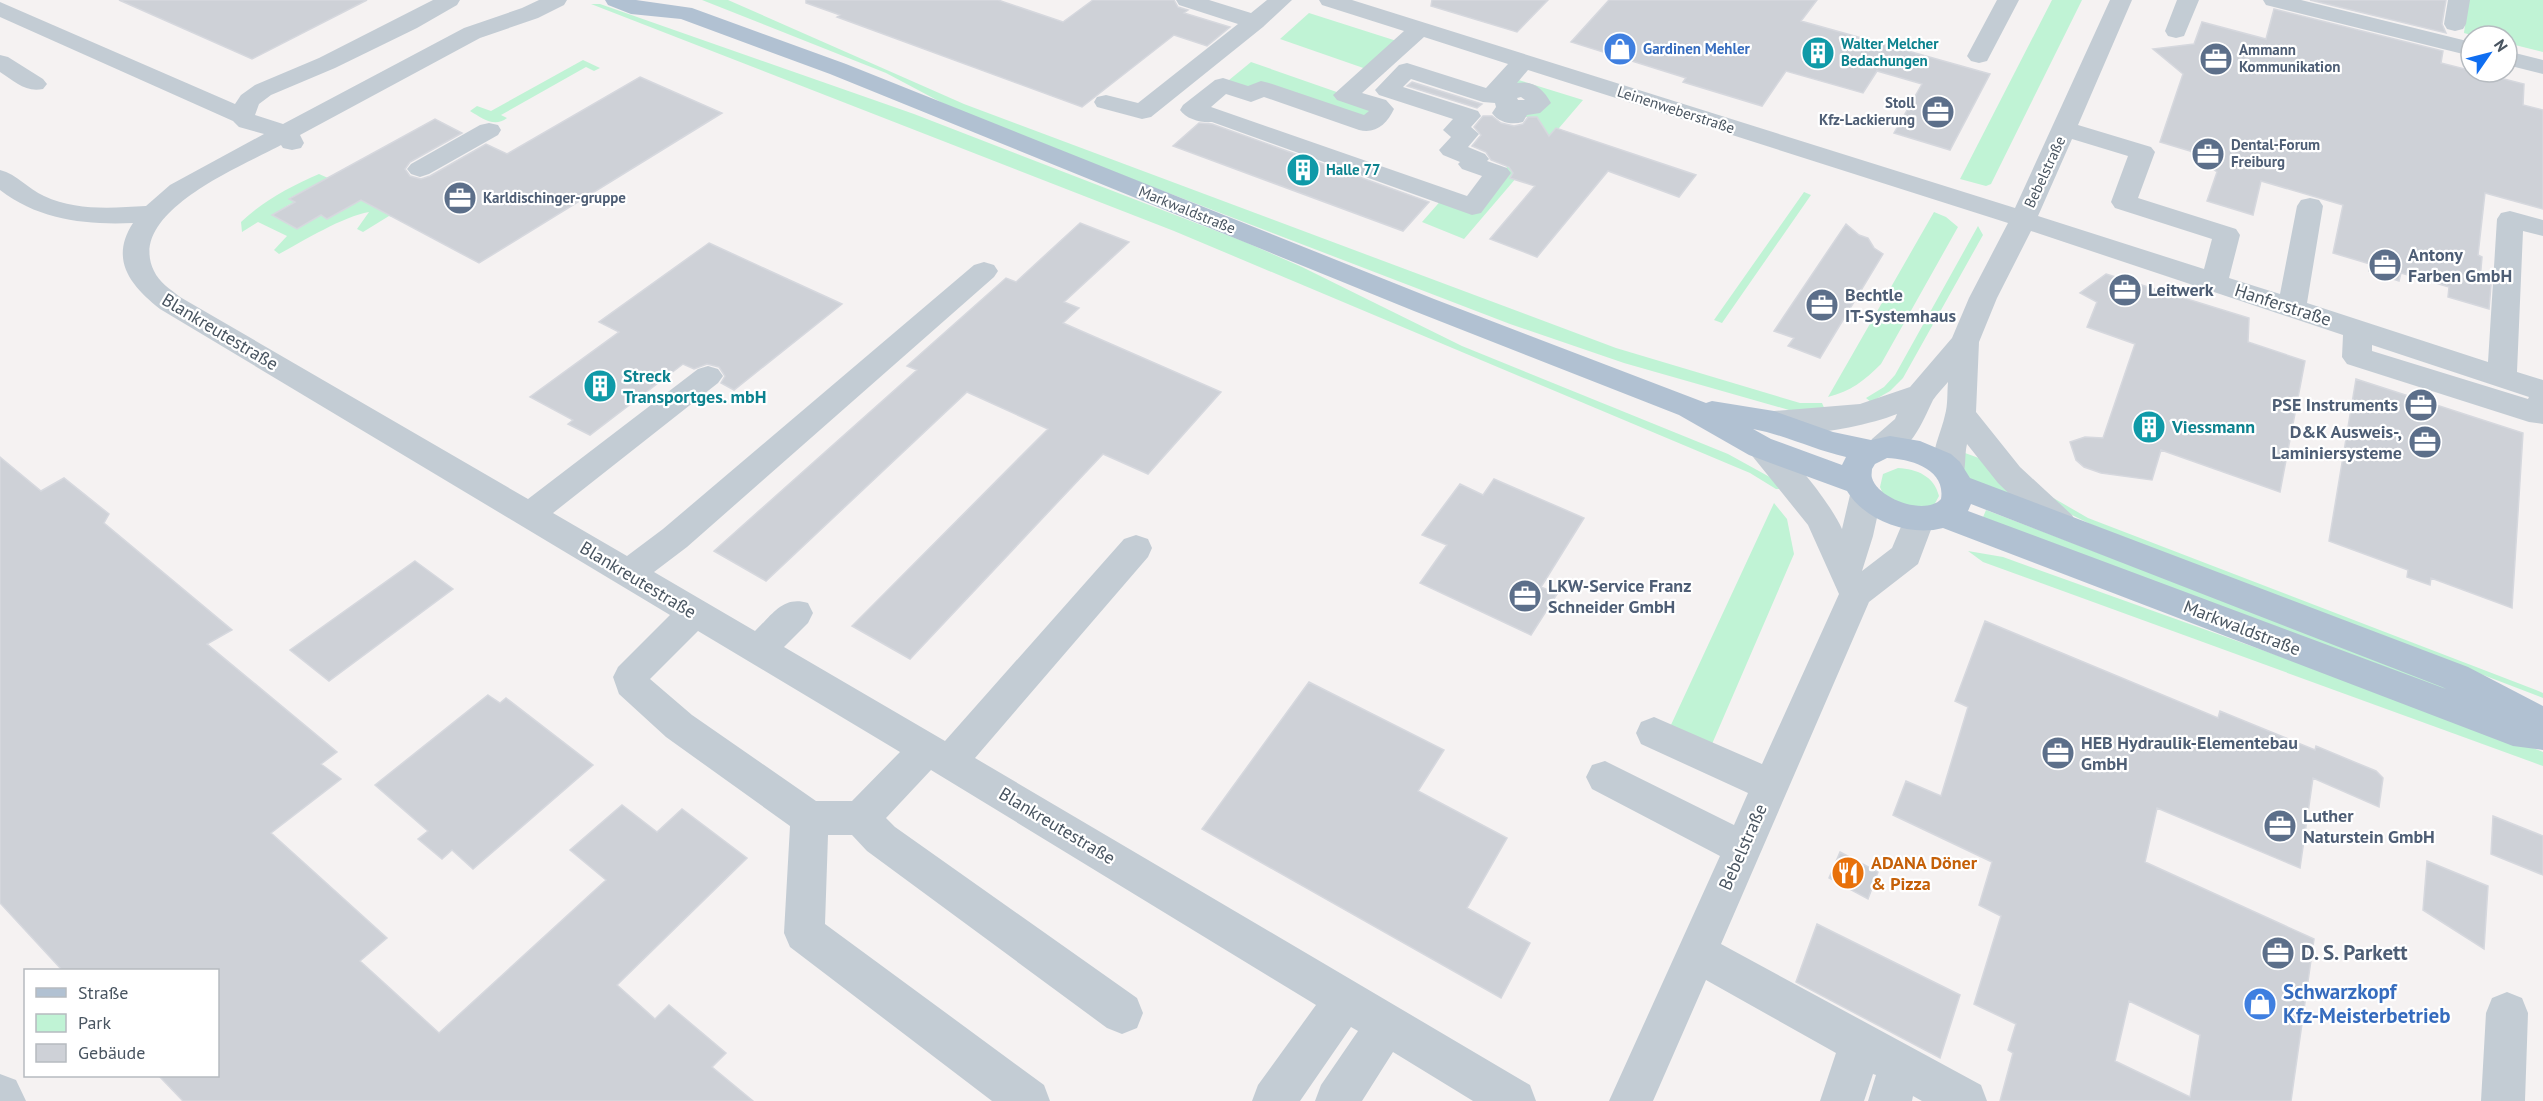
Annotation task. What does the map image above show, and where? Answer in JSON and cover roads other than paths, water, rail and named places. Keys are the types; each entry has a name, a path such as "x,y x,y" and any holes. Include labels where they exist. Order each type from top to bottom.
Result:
{"main road":[{"name":"Markwaldstraße","path":"616,0 639,9 676,7 838,69 1424,305 1690,408 1767,435 1862,489"},
{"name":"Markwaldstraße","path":"1767,435 1877,449"},
{"path":"1877,449 1912,449 1940,463 1943,498 1899,516 1880,507 1862,489 1856,470 1861,459 1877,449"},
{"name":"Markwaldstraße","path":"1943,498 2061,524 2455,677 2543,723"},
{"name":"Markwaldstraße","path":"1943,498 2513,730 2543,734"}],"street":[{"path":"242,116 249,100 263,90 327,63 409,23 449,0"},
{"name":"Blankreutestraße","path":"472,33 530,13 556,0"},
{"path":"1187,0 1255,22"},
{"path":"1106,102 1142,112 1281,0"},
{"path":"1330,0 1426,31 1366,92 1345,95 1377,105 1382,109 1368,125 1261,88 1251,95 1223,85 1192,110 1208,116 1210,114 1472,207 1498,173 1471,164 1476,159 1452,150 1467,134 1455,130 1469,116 1387,90 1407,70 1491,97 1495,92 1498,93 1504,96 1508,107 1504,113 1514,117 1519,108 1531,108 1539,103 1526,90 1507,92 1499,90 1523,61"},
{"path":"1979,56 2008,0"},
{"name":"Bebelstraße","path":"1877,449 1908,425 1921,394 1965,342 1983,298 2023,220 2065,129 2121,0"},
{"path":"2176,31 2188,0"},
{"path":"2274,0 2459,46"},
{"path":"2455,24 2459,0"},
{"name":"Blankreutestraße","path":"510,3 472,33 401,80 289,139 179,190 152,214 137,239 136,262 145,282 170,303 221,324 529,515 757,651 938,755 1514,1101"},
{"path":"4,10 289,139"},
{"name":"Leinenweberstraße","path":"1426,31 2023,220"},
{"path":"2519,61 2543,67"},
{"path":"0,62 35,84"},
{"path":"2065,129 2142,152 2124,202 2226,235 2214,283"},
{"path":"420,169 489,130"},
{"path":"0,178 38,204 75,214 152,214"},
{"path":"2292,308 2310,206"},
{"path":"2502,377 2510,219 2543,228"},
{"name":"Hanferstraße","path":"2023,220 2543,390"},
{"path":"628,574 675,538 984,271"},
{"path":"2358,330 2357,357 2540,414 2543,398"},
{"name":"Bebelstraße","path":"1850,582 1906,555 1943,498 1948,457 1961,414 1965,342"},
{"path":"529,515 708,376"},
{"path":"1850,582 1822,520 1803,494 1767,435 1873,412 1899,400 1921,394"},
{"path":"1961,414 2008,475 2061,524"},
{"name":"Bebelstraße","path":"1630,1101 1771,786 1850,582 1862,489"},
{"path":"861,818 888,789 938,755 1136,548"},
{"path":"694,613 635,671 631,677 632,684 679,726 810,818 861,818 881,839 1122,1012"},
{"path":"757,651 796,613"},
{"path":"1654,733 1771,786"},
{"path":"1605,777 1742,848"},
{"path":"810,818 804,933 1028,1101"},
{"path":"1697,953 1861,1043 1924,1091"},
{"path":"1274,1101 1345,999"},
{"path":"2503,1101 2507,1014"},
{"path":"1337,1101 1387,1024"},
{"path":"1842,1101 1861,1043"},
{"path":"0,1096 4,1101"}],"place":[{"name":"Gardinen Mehler","path":"1620,49"},
{"name":"Walter Melcher Bedachungen","path":"1818,53"},
{"name":"Ammann Kommunikation","path":"2216,59"},
{"name":"Stoll Kfz-Lackierung","path":"1938,112"},
{"name":"Dental-Forum Freiburg","path":"2208,154"},
{"name":"Halle 77","path":"1303,170"},
{"name":"Karldischinger-gruppe","path":"460,198"},
{"name":"Antony Farben GmbH","path":"2385,265"},
{"name":"Leitwerk","path":"2125,290"},
{"name":"Bechtle IT-Systemhaus","path":"1822,305"},
{"name":"Streck Transportges. mbH","path":"600,386"},
{"name":"PSE Instruments","path":"2421,405"},
{"name":"Viessmann","path":"2149,427"},
{"name":"D&K Ausweis-, Laminiersysteme","path":"2425,442"},
{"name":"LKW-Service Franz Schneider GmbH","path":"1525,596"},
{"name":"HEB Hydraulik-Elementebau GmbH","path":"2058,753"},
{"name":"Luther Naturstein GmbH","path":"2280,826"},
{"name":"ADANA Döner & Pizza","path":"1848,873"},
{"name":"D. S. Parkett","path":"2278,953"},
{"name":"Schwarzkopf Kfz-Meisterbetrieb","path":"2260,1004"}]}
